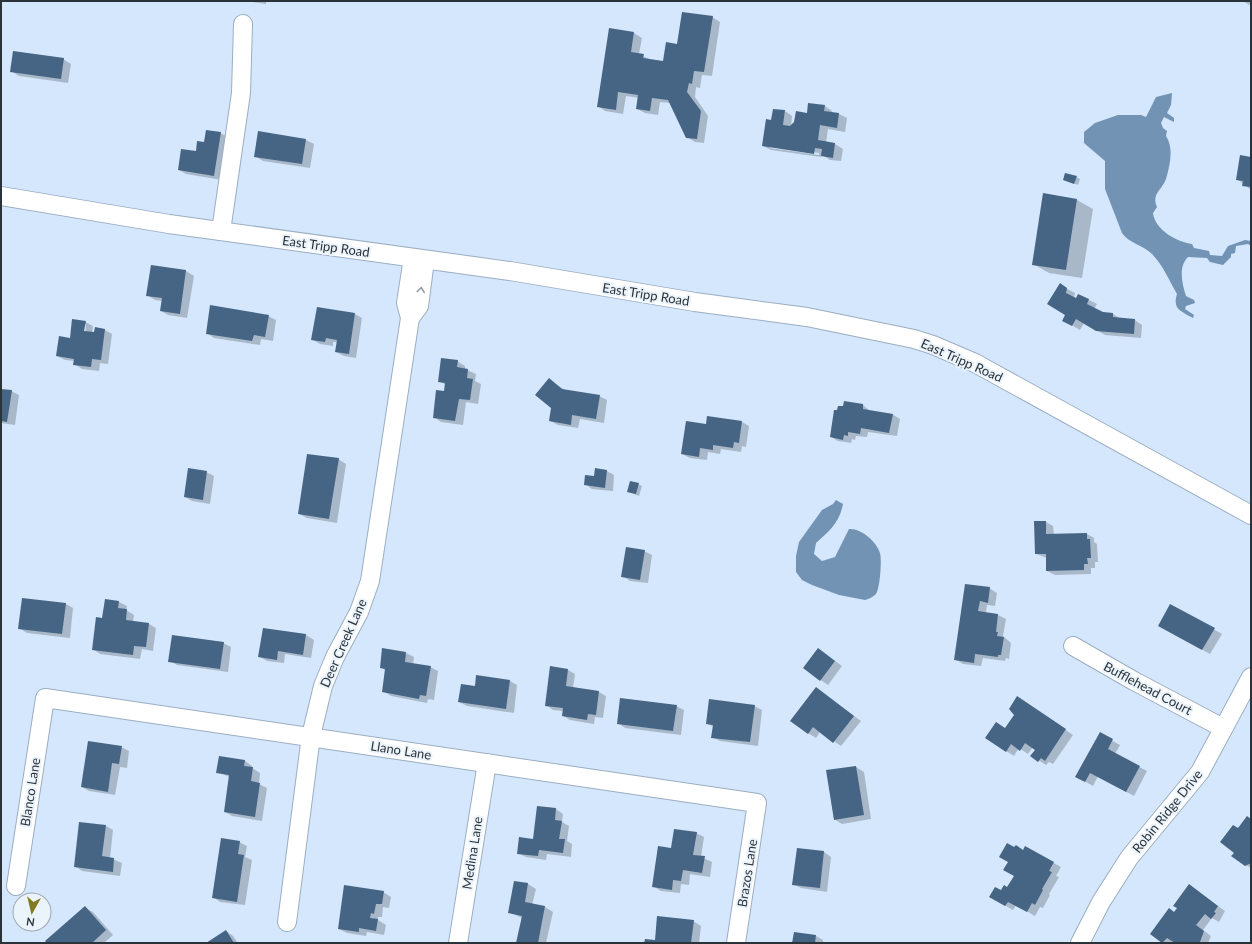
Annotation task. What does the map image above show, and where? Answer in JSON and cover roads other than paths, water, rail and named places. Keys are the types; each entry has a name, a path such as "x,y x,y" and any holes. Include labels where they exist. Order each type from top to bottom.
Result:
{"street":[{"path":"221,231 241,93 243,24"},
{"name":"East Tripp Road","path":"1,196 221,231 510,271 695,302 807,317 920,341 975,363 1251,515"},
{"name":"Deer Creek Lane","path":"287,922 311,736 323,686 335,657 359,612 370,581 410,318 419,306 419,259"},
{"name":"Bufflehead Court","path":"1073,646 1134,681 1223,728"},
{"name":"Robin Ridge Drive","path":"1080,943 1101,902 1129,858 1200,772 1251,677"},
{"name":"Llano Lane","path":"45,698 311,736 757,803"},
{"name":"Blanco Lane","path":"16,886 45,698"},
{"name":"Medina Lane","path":"458,943 487,763"},
{"name":"Brazos Lane","path":"736,943 757,803"}],"water":[{"path":"1172,93 1171,105 1167,113 1174,118 1174,122 1164,117 1161,123 1163,128 1167,131 1166,136 1171,151 1166,179 1155,199 1157,207 1153,213 1158,225 1162,230 1174,238 1192,244 1194,248 1209,251 1210,255 1222,256 1228,246 1245,240 1251,241 1251,246 1248,244 1236,246 1235,253 1231,254 1231,257 1223,265 1210,262 1207,258 1188,257 1183,265 1182,275 1186,296 1194,300 1195,303 1186,306 1185,309 1194,315 1193,318 1182,312 1177,307 1177,294 1156,258 1148,251 1129,240 1122,233 1105,189 1105,161 1084,143 1084,132 1095,123 1118,115 1141,115 1146,117 1156,97"},
{"path":"836,500 843,504 839,517 833,526 816,543 814,554 822,561 835,557 849,529 854,529 868,536 876,544 880,553 881,567 879,586 876,594 866,600 839,595 812,585 802,580 796,572 796,556 799,542 822,510 833,504"}]}
